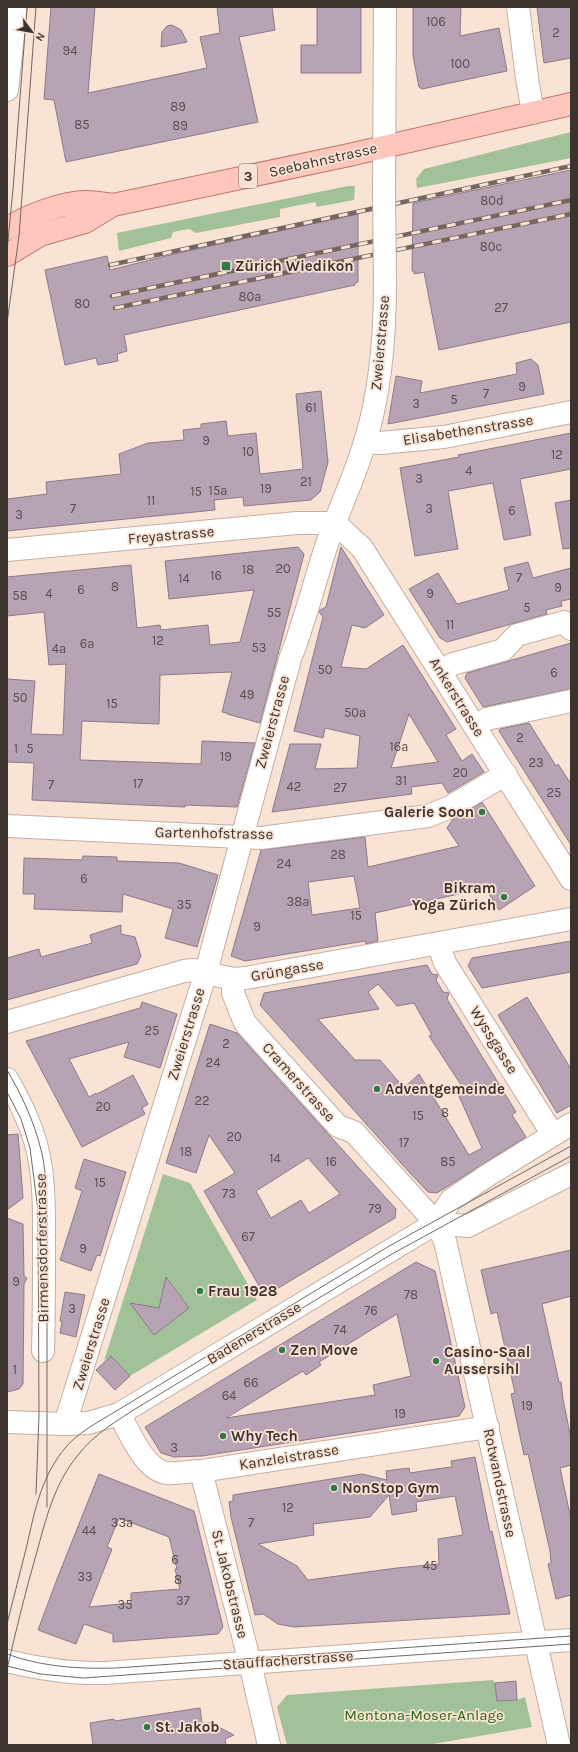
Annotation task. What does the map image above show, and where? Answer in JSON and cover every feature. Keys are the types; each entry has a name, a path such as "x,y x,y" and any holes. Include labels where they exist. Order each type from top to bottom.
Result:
{"main road":[{"name":"Seebahnstrasse","path":"7,229 42,211 62,206 87,202 112,205 571,104"},
{"name":"3","path":"7,255 40,236 85,222 112,205"}],"street":[{"path":"7,90 16,7"},
{"name":"Zweierstrasse","path":"65,1424 206,972 241,836 290,659 301,631 335,523 365,442 379,380 385,310 383,146 385,7"},
{"path":"518,7 533,113"},
{"name":"Elisabethenstrasse","path":"365,442 380,443 444,437 571,412"},
{"name":"Freyastrasse","path":"7,550 297,523 335,523"},
{"name":"Ankerstrasse","path":"335,523 362,548 476,726 571,879"},
{"path":"441,671 453,664 503,650 517,635 564,622 571,629"},
{"path":"476,726 487,719 571,701"},
{"name":"Gartenhofstrasse","path":"7,826 261,838 428,816 440,812 506,774"},
{"name":"Grüngasse","path":"7,1022 144,984 184,971 193,970 206,972 233,979 571,919"},
{"name":"Wyssgasse","path":"438,943 445,963 553,1135"},
{"name":"Cramerstrasse","path":"233,979 233,994 245,1023 338,1126 354,1132 436,1223"},
{"name":"Birmensdorferstrasse","path":"7,1079 16,1095 32,1133 39,1157 42,1182 44,1229 43,1351"},
{"name":"Badenerstrasse","path":"7,1422 65,1424 88,1423 119,1414 436,1223 451,1200 488,1175 571,1124"},
{"path":"436,1223 468,1226 571,1174"},
{"name":"Rotwandstrasse","path":"436,1223 447,1249 488,1427 530,1617 537,1642 556,1745"},
{"name":"Kanzleistrasse","path":"119,1414 148,1464 156,1470 167,1473 201,1471 488,1427"},
{"name":"St. Jakobstrasse","path":"201,1471 250,1663 269,1745"},
{"name":"Stauffacherstrasse","path":"7,1660 43,1669 78,1674 134,1672 571,1640"}],"green space":[{"path":"571,132 571,158 417,188 416,179 424,169"},
{"path":"348,186 355,186 354,200 317,207 315,202 280,209 280,217 196,233 189,229 173,232 171,238 119,251 117,233"},
{"path":"163,1174 190,1183 257,1300 130,1376 111,1356 104,1361"},
{"name":"Mentona-Moser-Anlage","path":"493,1680 495,1683 497,1701 517,1700 525,1697 532,1727 427,1745 287,1745 277,1707 287,1695"}],"building":[{"path":"51,7 95,7 88,93 207,68 200,37 220,33 217,7 272,7 275,30 239,37 258,122 66,162 54,100 44,99"},
{"path":"317,7 361,7 361,73 301,73 301,45 317,45"},
{"path":"413,7 461,7 460,36 499,28 507,71 422,89 419,87 413,56"},
{"path":"537,7 571,7 571,58 544,63"},
{"path":"171,25 181,30 187,42 161,47 162,32 167,26"},
{"path":"571,170 571,322 439,350 424,272 414,274 414,271 412,271 413,203"},
{"path":"358,214 358,282 355,283 355,285 124,335 127,351 117,354 118,361 98,365 96,358 65,365 45,270 107,256 110,270 174,254"},
{"path":"531,359 538,365 544,394 388,424 396,376 422,381 420,393 517,374 516,363"},
{"path":"321,391 328,462 320,492 311,500 244,506 243,497 214,500 215,510 7,531 7,499 47,494 46,482 121,474 119,454 148,443 184,440 183,430 201,428 201,424 226,421 228,436 256,433 260,474 303,469 296,394"},
{"path":"571,433 571,469 520,479 531,535 504,540 493,483 448,491 458,549 415,556 400,468"},
{"path":"571,500 571,548 563,549 555,503"},
{"path":"298,547 304,554 260,723 222,712 232,672 160,675 159,724 82,721 80,760 201,764 202,741 255,743 237,807 185,805 185,807 32,800 34,763 7,762 7,679 35,681 31,734 63,735 66,664 49,665 44,612 7,616 7,577 131,565 137,628 160,625 161,630 208,625 210,645 240,642 254,590 169,599 165,561"},
{"path":"341,547 384,615 365,628 352,625 341,667 366,669 403,645 456,729 446,735 462,761 472,754 484,772 448,793 442,783 411,787 412,794 272,812 290,744 321,744 315,769 357,768 360,736 325,728 323,738 294,731 323,617 319,612 326,607","holes":["409,714 438,762 391,768"]},
{"path":"528,562 533,578 571,568 571,599 561,601 562,606 546,610 547,614 447,642 440,638 409,589 438,573 457,604 509,590 504,568"},
{"path":"571,643 571,689 483,707 465,678 467,673"},
{"path":"529,723 556,766 558,764 571,784 571,845 499,731 500,729"},
{"path":"482,802 535,886 499,910 485,888 375,913 378,941 366,944 365,941 245,961 231,956 261,850 365,837 368,867 459,846 447,828 453,819","holes":["354,876 360,908 312,915 308,882"]},
{"path":"83,856 117,857 117,861 179,863 218,875 197,947 165,938 173,909 123,894 122,912 34,909 35,894 23,894 24,858 82,860"},
{"path":"121,925 121,934 135,937 141,956 137,964 7,1000 7,958 39,949 41,957 92,943 90,935"},
{"path":"571,941 571,972 482,988 468,966 472,958"},
{"path":"427,965 432,974 438,975 436,980 443,992 449,993 447,999 516,1112 512,1115 526,1137 437,1193 428,1192 260,1005 264,993","holes":["378,984 397,1006 414,1003 432,1035 429,1036 465,1091 458,1094 482,1148 469,1155 419,1074 404,1088 380,1060 355,1060 318,1019 379,1009 368,992"]},
{"path":"527,997 571,1069 571,1105 557,1113 498,1015"},
{"path":"142,1002 177,1014 160,1068 124,1057 129,1042 69,1059 89,1097 133,1075 148,1104 142,1108 145,1114 82,1147 26,1041 140,1008"},
{"path":"210,1024 237,1033 396,1209 395,1218 265,1296 204,1191 235,1173 209,1135 196,1173 166,1163","holes":["308,1158 340,1194 309,1213 301,1200 271,1218 256,1191"]},
{"path":"18,1134 23,1198 7,1210 7,1135"},
{"path":"84,1159 126,1172 100,1256 97,1255 91,1271 60,1260 82,1191 75,1188"},
{"path":"7,1218 23,1224 24,1276 27,1278 24,1284 23,1384 19,1389 7,1392"},
{"path":"571,1250 571,1296 542,1304 559,1382 561,1382 571,1439 571,1465 560,1468 571,1519 571,1595 556,1599 548,1564 551,1563 550,1551 528,1454 524,1455 511,1394 515,1393 497,1312 491,1314 481,1270"},
{"path":"416,1262 435,1271 465,1407 459,1416 202,1456 174,1457 161,1453 145,1427","holes":["397,1314 411,1376 373,1385 375,1395 226,1418 303,1371 306,1375 321,1365 319,1362"]},
{"path":"166,1277 189,1308 154,1335 130,1303 159,1308"},
{"path":"65,1292 85,1295 76,1337 60,1333 62,1322 60,1321"},
{"path":"111,1356 130,1376 115,1390 96,1370"},
{"path":"475,1457 490,1532 492,1531 510,1614 294,1627 278,1624 263,1614 255,1615 231,1517 229,1502 233,1501 233,1495 362,1474 387,1480 386,1471 409,1468 410,1473 452,1467 451,1461","holes":["389,1495 392,1515 417,1511 416,1502 455,1496 463,1535 438,1539 439,1564 308,1580 297,1566 258,1544 314,1535 313,1524 370,1517"]},
{"path":"99,1474 194,1511 223,1627 218,1634 113,1642 113,1634 84,1624 76,1644 38,1630","holes":["119,1518 169,1537 177,1569 175,1569 180,1589 131,1593 131,1603 89,1607 112,1549 107,1547"]},
{"path":"516,1681 517,1700 497,1701 495,1683"},
{"name":"St. Jakob","path":"200,1708 202,1723 211,1723 234,1735 225,1739 226,1745 93,1745 90,1723 114,1719 115,1721"}],"tram line":[{"path":"7,251 27,7"},
{"path":"7,323 19,236 36,7"},
{"path":"7,1070 22,1097 34,1126 42,1154 45,1177 47,1210 47,1507"},
{"path":"7,1092 21,1119 30,1148 38,1210 39,1415 36,1494"},
{"path":"7,1624 40,1493 51,1469 66,1447 75,1438 97,1423 391,1245 571,1146"},
{"path":"7,1669 43,1528 52,1502 70,1466 91,1440 140,1406 392,1254 571,1156"},
{"path":"7,1654 34,1662 61,1666 116,1668 571,1636"},
{"path":"7,1666 40,1674 83,1678 571,1644"}],"railway":[{"path":"110,265 571,166"},
{"path":"112,296 571,200"},
{"path":"115,308 571,214"}],"place":[{"name":"Zürich Wiedikon","path":"226,266"},
{"name":"Galerie Soon","path":"482,812"},
{"name":"Bikram Yoga Zürich","path":"504,897"},
{"name":"Adventgemeinde","path":"377,1089"},
{"name":"Frau 1928","path":"200,1291"},
{"name":"Zen Move","path":"282,1350"},
{"name":"Casino-Saal Aussersihl","path":"436,1361"},
{"name":"Why Tech","path":"223,1436"},
{"name":"NonStop Gym","path":"334,1488"},
{"name":"St. Jakob","path":"147,1727"}]}
